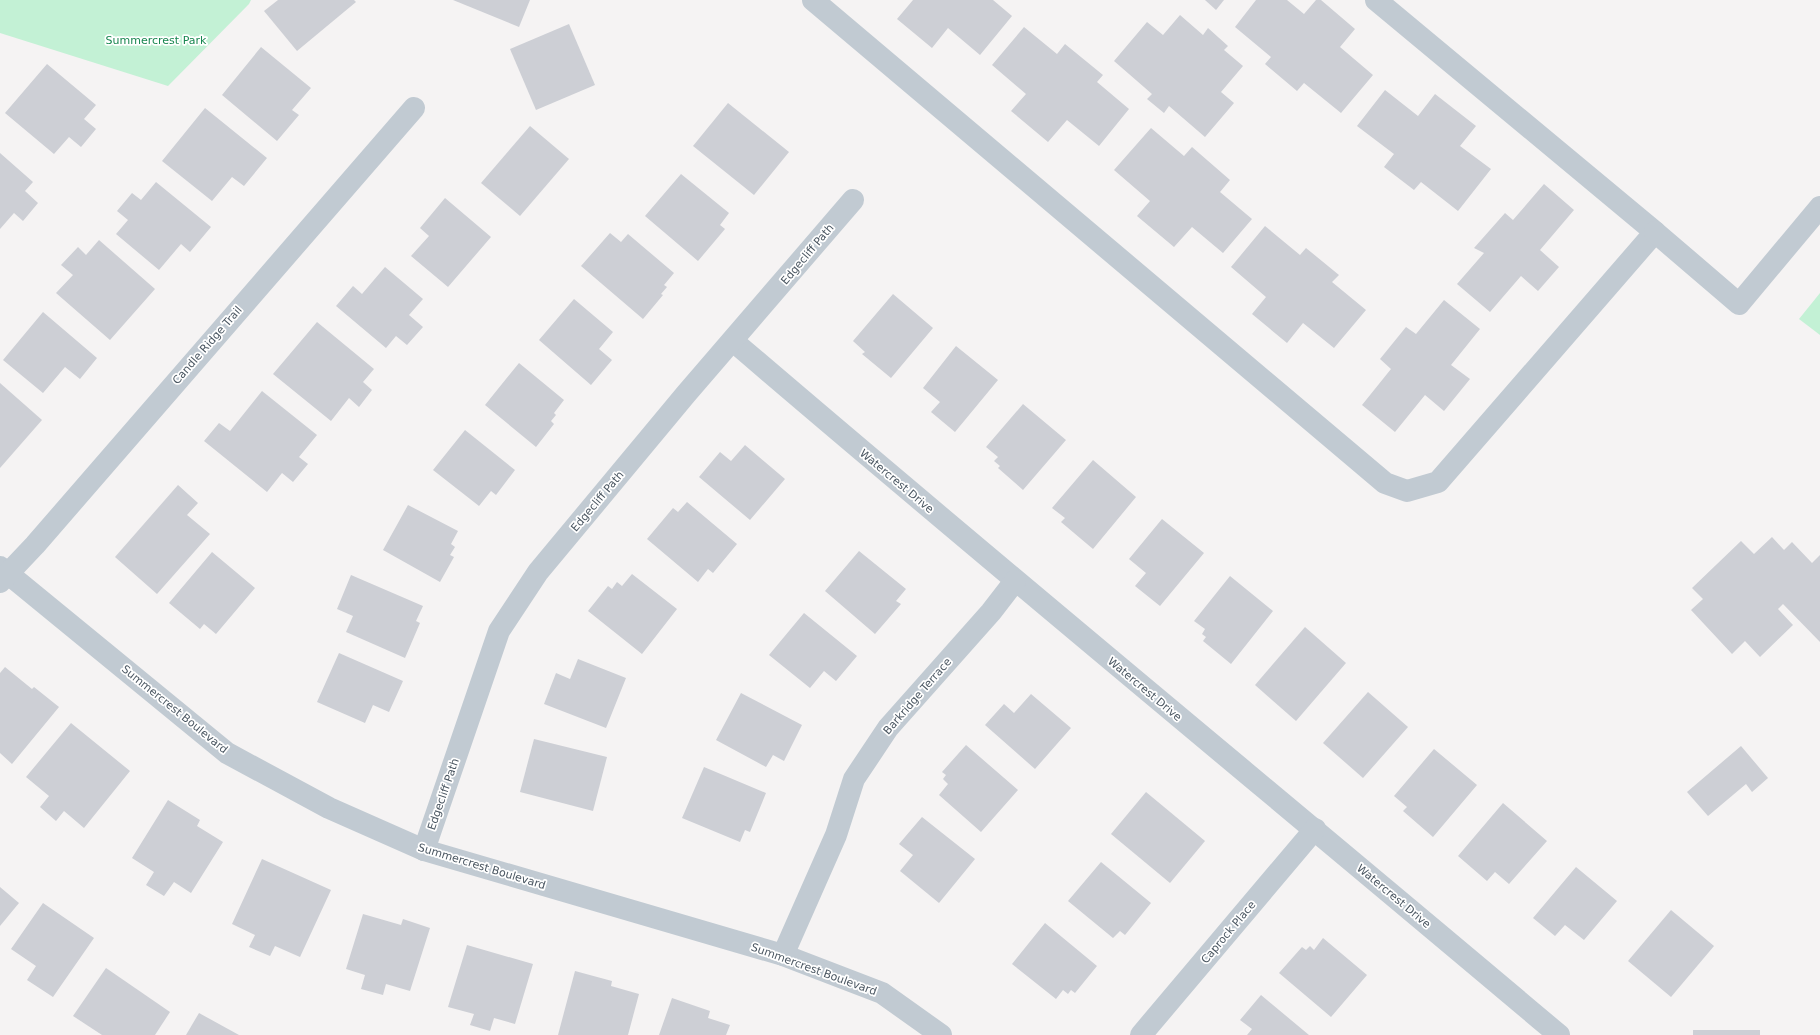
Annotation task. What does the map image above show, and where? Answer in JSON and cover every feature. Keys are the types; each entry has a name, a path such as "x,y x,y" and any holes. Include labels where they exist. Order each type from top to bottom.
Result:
{"street":[{"path":"813,0 1385,483 1408,491 1438,482 1655,232"},
{"path":"1376,0 1655,232 1739,304 1820,207"},
{"name":"Candle Ridge Trail","path":"2,574 35,545 414,108"},
{"name":"Edgecliff Path","path":"424,850 499,631 538,572 686,394 853,200"},
{"name":"Watercrest Drive","path":"733,341 1015,581 1315,829 1559,1035"},
{"name":"Summercrest Boulevard","path":"2,574 227,752 328,808 424,850 782,956 882,993 941,1035"},
{"name":"Barkridge Terrace","path":"782,956 836,834 854,779 888,728 991,612 1015,581"},
{"name":"Caprock Place","path":"1141,1035 1315,829"}],"green space":[{"name":"Summercrest Park","path":"0,0 251,0 249,4 168,86 0,33"},
{"path":"1820,293 1820,335 1799,319"}],"building":[{"path":"278,0 354,0 356,2 297,51 264,11"},
{"path":"453,0 530,0 519,27"},
{"path":"913,0 993,0 1012,16 980,55 948,28 932,48 897,19"},
{"path":"1205,0 1224,0 1216,10"},
{"path":"1256,0 1287,0 1304,14 1316,0 1321,0 1355,29 1340,47 1373,75 1341,113 1304,83 1297,91 1265,64 1271,57 1235,27"},
{"path":"1180,15 1203,35 1208,28 1228,46 1224,50 1243,66 1221,92 1234,103 1205,137 1169,106 1164,113 1147,99 1152,94 1114,61 1147,22 1163,35"},
{"path":"569,24 595,85 536,110 510,49"},
{"path":"1024,27 1057,54 1065,44 1103,75 1097,82 1129,109 1099,146 1067,120 1048,142 1011,111 1026,94 992,65"},
{"path":"261,47 311,88 292,110 299,115 277,141 222,95"},
{"path":"47,64 96,105 84,119 96,129 81,147 69,137 54,154 5,113"},
{"path":"1385,90 1418,116 1435,94 1476,126 1460,146 1491,169 1458,211 1421,182 1414,190 1384,167 1394,154 1357,126"},
{"path":"728,103 789,152 754,195 693,146"},
{"path":"205,108 267,158 244,186 232,177 212,201 162,161"},
{"path":"530,126 569,159 520,216 481,183"},
{"path":"1151,128 1184,156 1192,147 1230,180 1220,192 1252,219 1223,253 1192,227 1174,247 1137,216 1150,201 1114,170"},
{"path":"0,153 33,182 25,191 38,203 23,221 14,213 0,229"},
{"path":"681,174 729,213 720,225 725,229 698,261 645,216"},
{"path":"156,182 211,227 190,252 181,244 159,270 116,234 128,220 117,211 132,193 141,200"},
{"path":"1544,184 1574,210 1540,250 1559,267 1538,291 1521,276 1490,312 1457,284 1484,253 1474,248 1505,213 1513,220"},
{"path":"445,198 491,237 448,287 411,256 429,236 420,228"},
{"path":"1265,226 1300,255 1306,248 1339,275 1332,282 1366,310 1334,348 1303,323 1287,343 1252,314 1266,297 1231,267"},
{"path":"610,233 621,242 628,234 674,273 664,285 667,287 661,294 663,295 643,319 581,266"},
{"path":"99,240 155,289 110,340 56,293 73,275 61,265 78,247 86,255"},
{"path":"385,267 423,299 409,315 423,327 407,345 396,336 386,348 336,306 353,286 362,294"},
{"path":"893,294 933,328 891,378 862,354 865,352 853,341"},
{"path":"574,299 613,332 599,349 612,360 591,385 539,340"},
{"path":"1444,300 1480,329 1451,365 1470,379 1444,411 1425,395 1395,432 1362,405 1391,369 1380,359 1406,327 1416,334"},
{"path":"43,312 97,358 80,379 65,367 43,393 3,360"},
{"path":"317,322 374,369 363,382 372,390 359,407 349,398 331,421 273,374"},
{"path":"956,346 998,380 955,432 931,412 940,402 923,388"},
{"path":"519,363 564,400 554,413 556,415 551,421 554,424 536,447 485,405"},
{"path":"0,383 42,420 0,468"},
{"path":"262,391 317,435 299,457 308,464 293,482 282,473 267,492 204,441 219,423 230,431"},
{"path":"1023,404 1066,440 1023,490 998,468 1000,466 994,461 998,457 986,447"},
{"path":"465,430 515,470 496,495 491,491 479,506 433,470"},
{"path":"745,445 785,479 750,520 699,477 720,452 731,461"},
{"path":"1093,460 1136,497 1093,549 1061,522 1065,518 1052,508"},
{"path":"178,485 198,503 187,515 210,534 157,594 115,557"},
{"path":"687,502 737,544 713,573 708,569 698,582 647,539 673,508 678,512"},
{"path":"408,505 458,531 451,544 455,547 450,555 454,557 440,582 383,550"},
{"path":"1162,519 1204,553 1160,606 1135,586 1146,573 1129,559"},
{"path":"1772,537 1784,550 1792,542 1812,563 1820,555 1820,642 1783,604 1778,609 1793,625 1760,657 1745,641 1732,654 1691,610 1703,599 1692,588 1741,541 1754,554"},
{"path":"859,551 906,589 896,601 901,604 875,634 825,591"},
{"path":"212,552 255,588 216,634 204,624 200,629 169,603"},
{"path":"632,574 677,609 642,654 588,611 608,586 612,589 617,582 622,586"},
{"path":"351,575 423,606 416,621 420,623 405,658 346,632 353,616 337,609"},
{"path":"1230,576 1273,611 1231,664 1203,641 1206,637 1202,634 1205,629 1194,621"},
{"path":"804,613 857,656 836,681 824,671 810,688 769,655"},
{"path":"1305,627 1346,663 1296,721 1255,685"},
{"path":"339,653 403,681 389,712 373,705 365,723 317,702"},
{"path":"578,659 626,678 606,728 544,704 556,673 570,679"},
{"path":"5,667 32,689 34,687 59,707 12,764 0,753 0,673"},
{"path":"1368,692 1408,727 1363,778 1323,743"},
{"path":"741,693 802,725 784,761 773,755 766,767 716,740"},
{"path":"1031,694 1071,728 1035,769 985,725 1004,704 1014,713"},
{"path":"71,723 130,771 84,828 64,811 56,821 40,807 49,796 26,777"},
{"path":"534,739 607,757 593,811 520,792"},
{"path":"966,745 1018,790 981,832 939,795 948,784 943,779 946,775 942,772"},
{"path":"1741,746 1768,778 1752,792 1746,784 1708,816 1687,792"},
{"path":"1434,749 1477,785 1433,837 1403,811 1407,807 1394,796"},
{"path":"704,767 766,793 750,832 745,830 740,842 682,818"},
{"path":"1146,792 1205,841 1170,883 1111,834"},
{"path":"168,800 200,820 197,826 223,842 191,893 174,882 164,896 146,885 154,872 132,858"},
{"path":"1503,803 1547,841 1509,884 1495,872 1487,881 1458,856"},
{"path":"922,817 975,859 939,903 900,871 913,855 899,844"},
{"path":"262,859 331,890 300,957 275,946 270,956 249,947 255,935 232,924"},
{"path":"1101,862 1151,903 1125,935 1120,931 1113,938 1068,901"},
{"path":"1576,867 1617,901 1584,940 1565,925 1555,936 1533,918"},
{"path":"0,887 19,903 0,926"},
{"path":"43,903 94,938 53,997 27,980 36,966 11,949"},
{"path":"1671,910 1714,946 1671,997 1628,961"},
{"path":"363,914 401,925 403,919 430,928 410,991 386,984 383,995 361,989 365,975 346,969"},
{"path":"1045,923 1097,966 1075,993 1071,990 1068,994 1063,990 1056,999 1012,964"},
{"path":"1323,938 1367,975 1331,1017 1279,973 1302,947 1306,950 1310,946 1314,950"},
{"path":"467,945 533,964 515,1024 494,1018 490,1031 470,1025 474,1014 448,1007"},
{"path":"106,968 170,1012 155,1035 102,1035 73,1016"},
{"path":"575,971 612,981 611,986 639,994 628,1035 558,1035"},
{"path":"1261,995 1309,1035 1247,1035 1252,1029 1240,1020"},
{"path":"672,998 710,1011 708,1018 730,1025 726,1035 659,1035"},
{"path":"199,1013 239,1035 186,1035"},
{"path":"1693,1030 1760,1030 1760,1035 1693,1035"}]}
